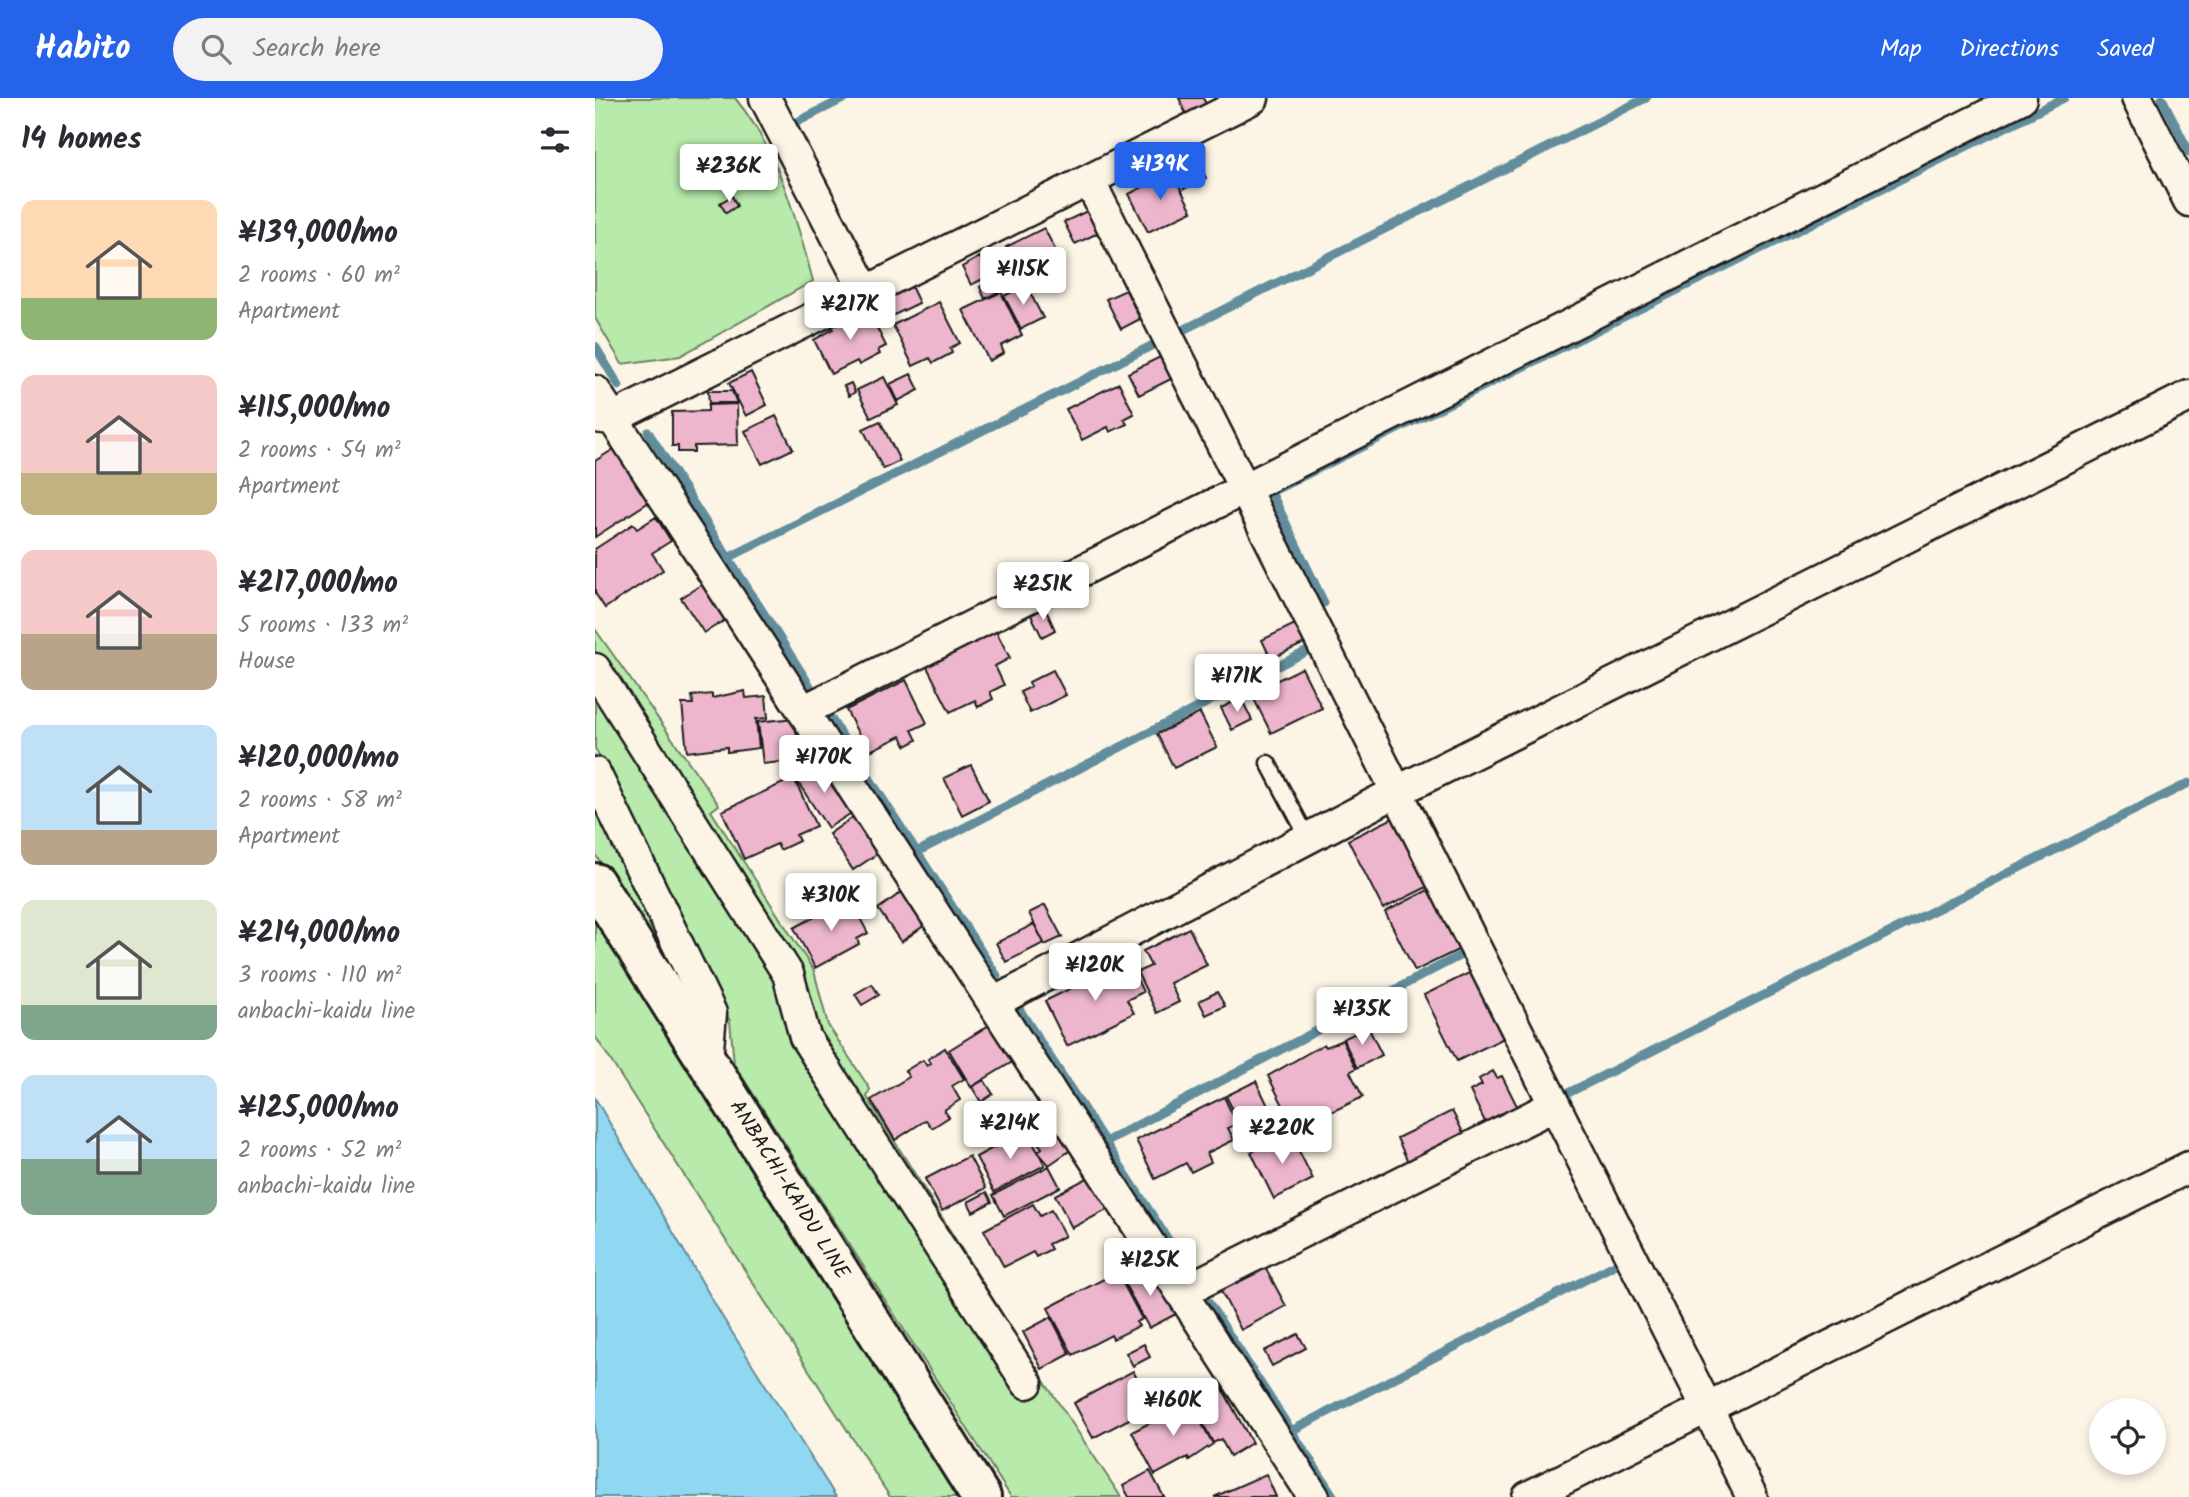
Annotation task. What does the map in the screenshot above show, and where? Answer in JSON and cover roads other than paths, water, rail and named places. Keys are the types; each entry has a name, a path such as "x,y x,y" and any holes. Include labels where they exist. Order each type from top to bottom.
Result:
{"main road":[{"name":"ANBACHI-KAIDU LINE","path":"595,883 981,1497"}],"street":[{"path":"765,98 865,291"},
{"path":"603,418 1253,98"},
{"path":"803,711 2021,98"},
{"path":"2137,98 2189,201"},
{"path":"1089,180 1752,1497"},
{"path":"595,391 603,418 803,711 1314,1497"},
{"path":"993,1003 1398,791 2189,396"},
{"path":"595,669 788,974 805,1037 1027,1384"},
{"path":"595,773 711,1013 707,1060"},
{"path":"1182,1292 1553,1106"},
{"path":"1528,1497 2189,1167"}],"lane":[{"path":"1268,763 1308,838"}],"water":[{"path":"595,1098 723,1318 836,1497 595,1497"}],"waterway":[{"path":"791,125 845,98"},
{"path":"1185,329 1646,98"},
{"path":"1324,603 1271,492 2064,98"},
{"path":"2162,98 2189,152"},
{"path":"728,558 1157,343"},
{"path":"595,346 619,386"},
{"path":"648,432 810,686"},
{"path":"917,852 1313,648"},
{"path":"831,719 997,976"},
{"path":"1568,1093 2189,783"},
{"path":"1105,1142 1459,956"},
{"path":"1019,1009 1185,1266"},
{"path":"1291,1431 1622,1261 1620,1257"},
{"path":"1208,1302 1334,1497"}]}
